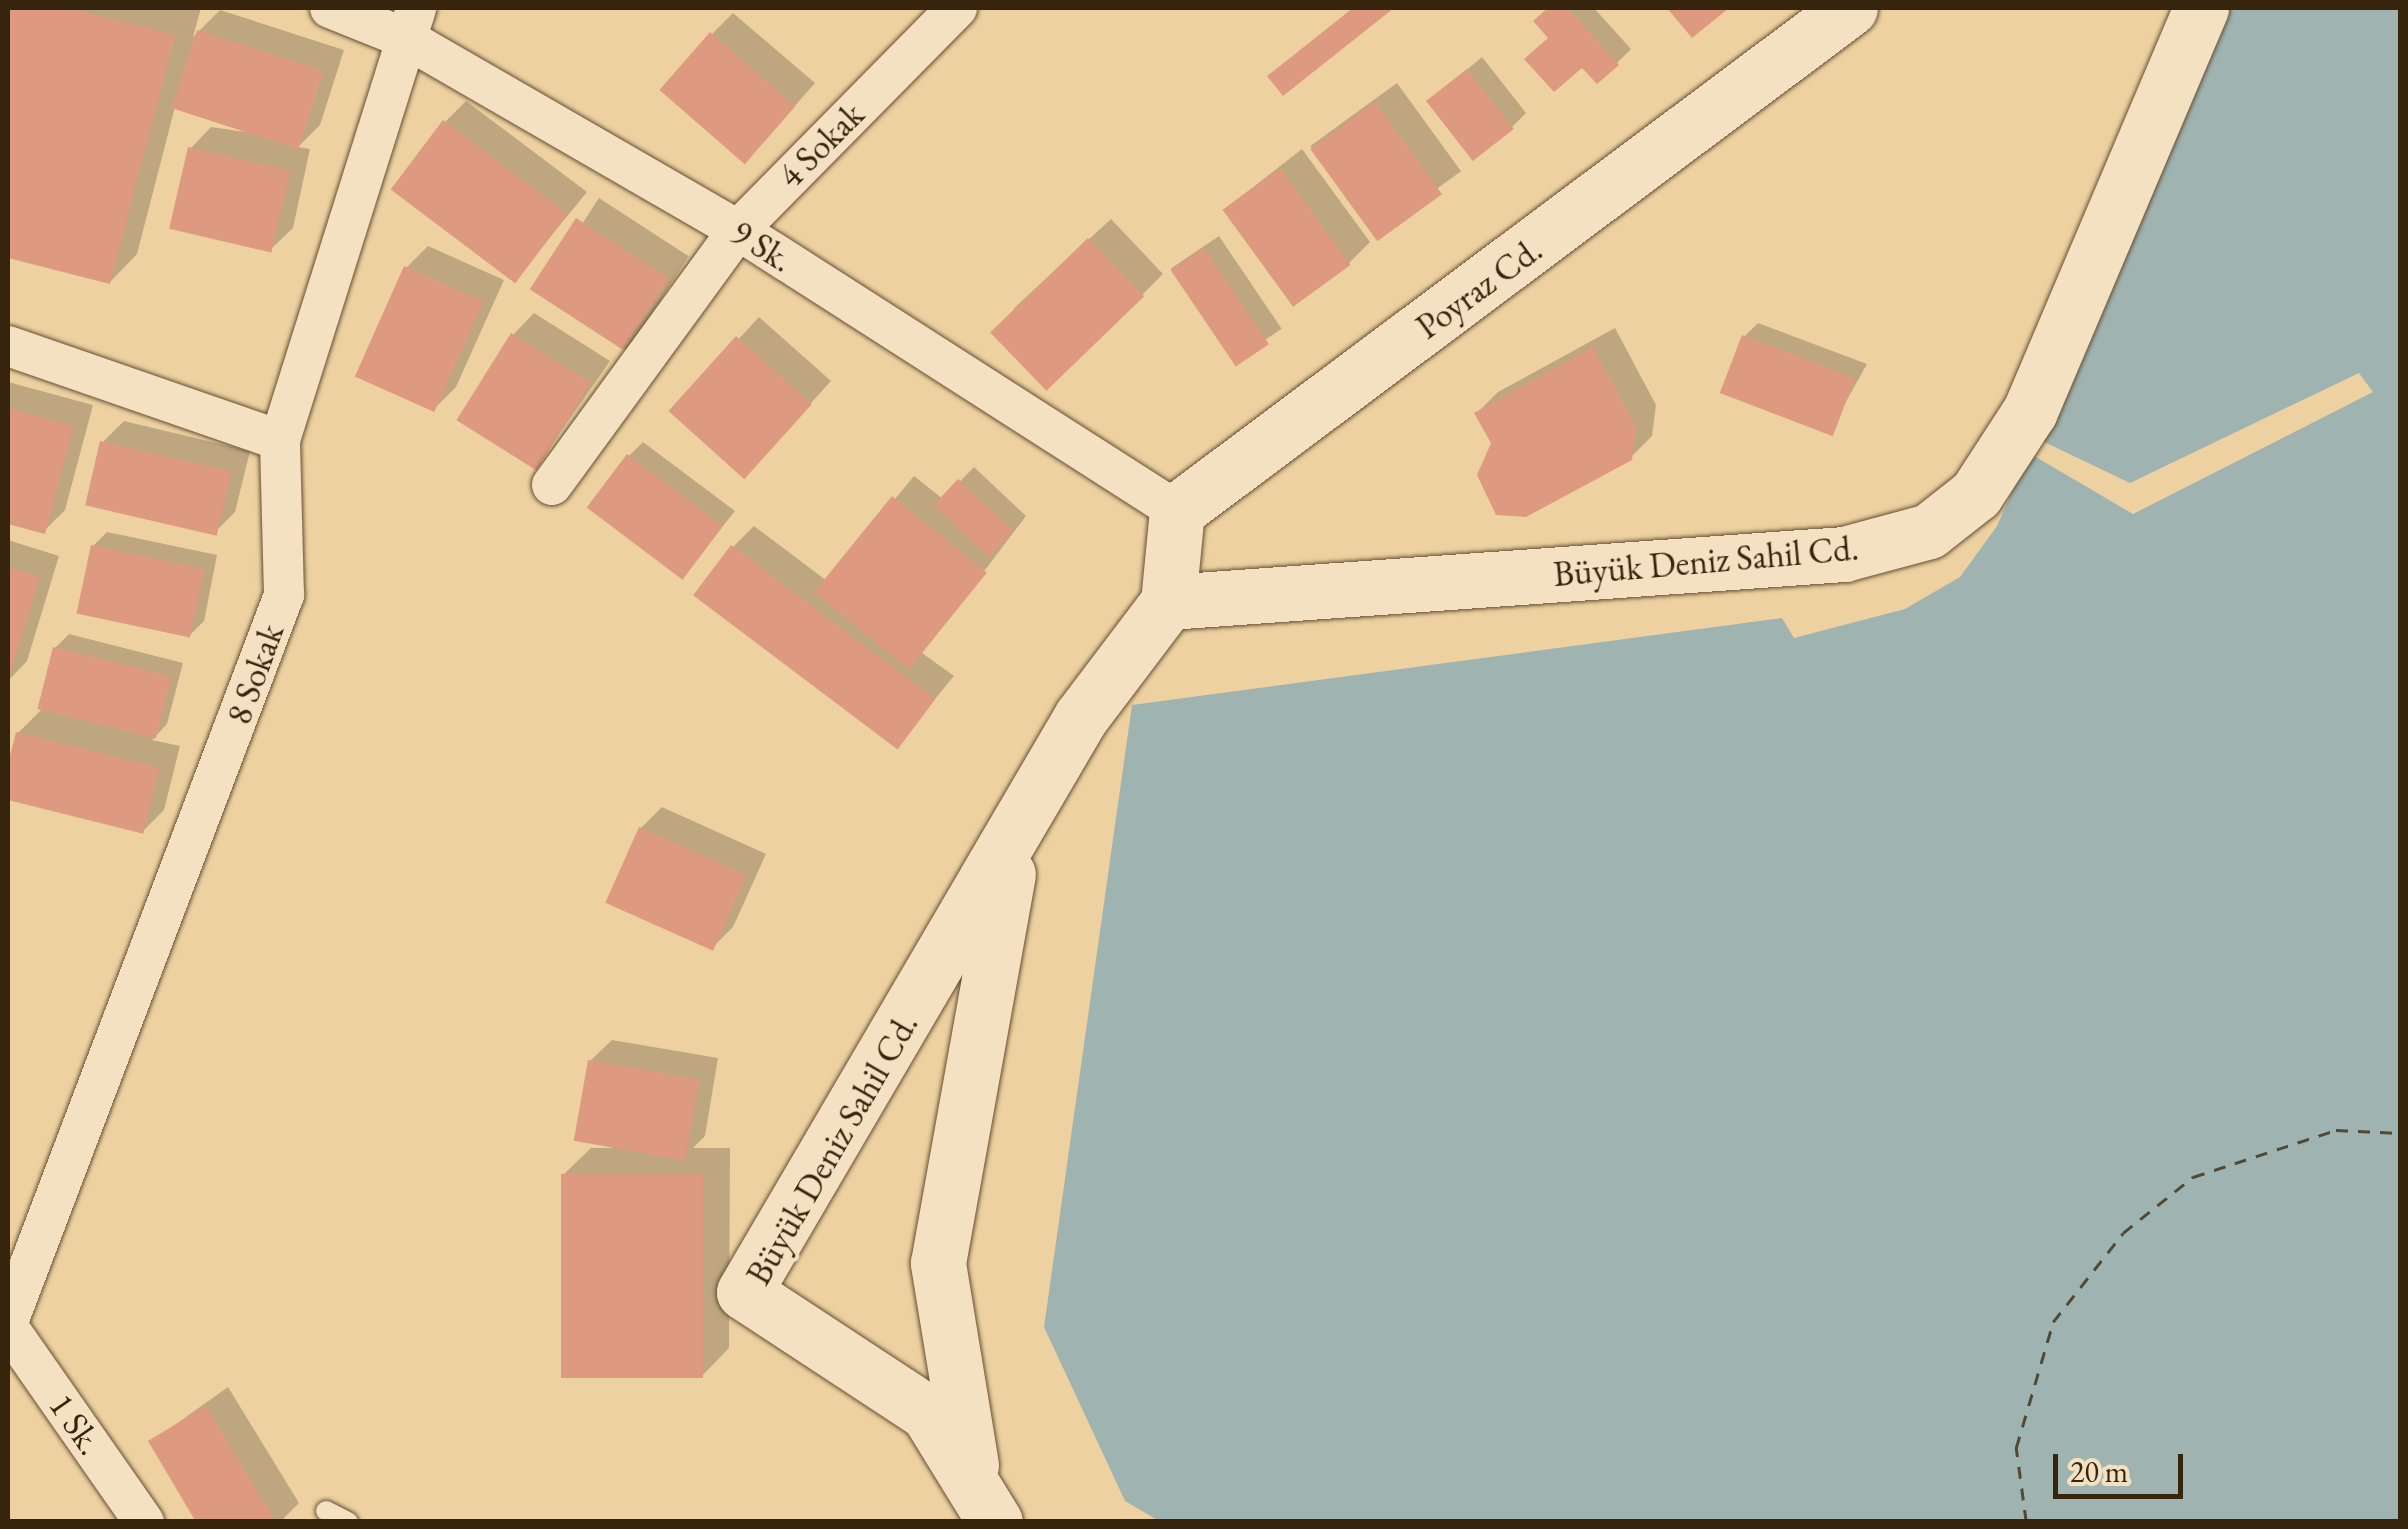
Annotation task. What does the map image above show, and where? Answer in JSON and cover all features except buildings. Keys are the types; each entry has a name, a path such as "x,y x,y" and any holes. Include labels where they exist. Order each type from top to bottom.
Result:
{"street":[{"name":"9 Sk.","path":"330,8 411,23 1178,512"},
{"name":"4 Sokak","path":"552,484 738,230 957,8"},
{"name":"Poyraz Cd.","path":"1178,512 1850,8"},
{"name":"Büyük Deniz Sahil Cd.","path":"981,1513 928,1414 744,1292 1014,839 1081,717 1168,602 1844,554 1928,532 1976,494 2030,410 2201,8"},
{"name":"8 Sokak","path":"8,1324 284,595 280,440 411,23"},
{"path":"8,346 280,440"},
{"path":"1168,602 1178,512"},
{"name":"Büyük Deniz Sahil Cd.","path":"981,1513 938,1263 1014,839"},
{"name":"1 Sk.","path":"8,1324 144,1522"}],"lane":[{"path":"326,1511 348,1522"}],"shaded area":[{"path":"2228,8 2400,8 2400,1521 1159,1521 1125,1501 1044,1327 1132,705 1782,618 1794,638 1905,609 1960,577 1997,526"}],"pier":[{"path":"2359,373 2373,392 2133,514 2029,453 2036,438 2130,483"}],"ferry route":[{"path":"2026,1522 2016,1448 2053,1322 2123,1233 2193,1177 2336,1130 2400,1133"}]}
